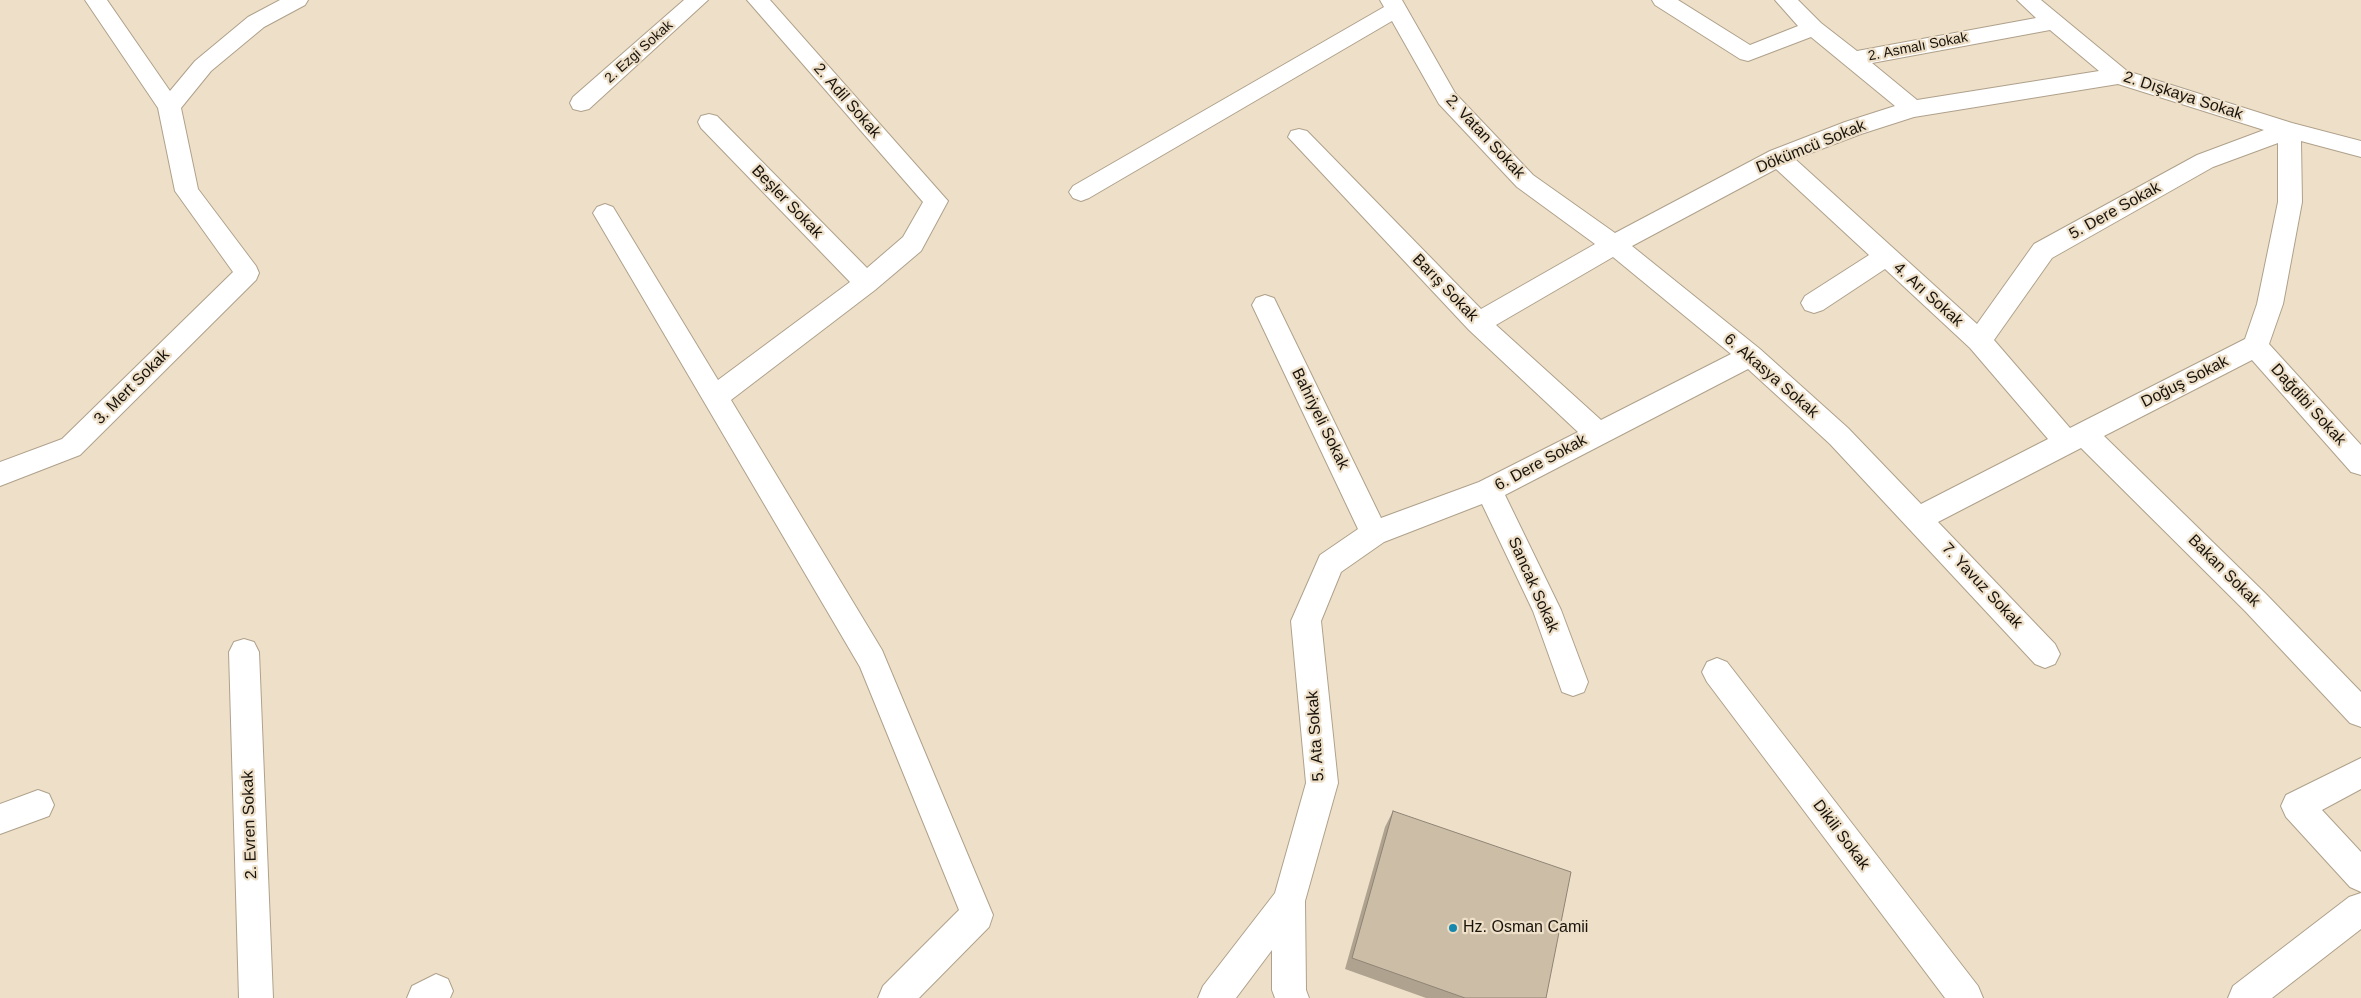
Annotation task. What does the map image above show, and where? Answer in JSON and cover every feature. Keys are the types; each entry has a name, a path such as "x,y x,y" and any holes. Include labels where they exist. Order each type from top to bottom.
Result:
{"street":[{"path":"96,0 169,107 203,66 256,22 297,0"},
{"name":"2. Ezgi Sokak","path":"581,103 698,0"},
{"name":"2. Adil Sokak","path":"758,0 936,201 912,244 866,283"},
{"path":"1663,0 1748,54 1813,28"},
{"name":"2. Asmalı Sokak","path":"1786,0 1813,28 1853,59 2053,22"},
{"name":"2. Dışkaya Sokak","path":"2028,0 2119,76 2289,130 2361,149"},
{"path":"1081,192 1393,5"},
{"name":"2. Vatan Sokak","path":"1393,5 1447,98 1525,180 1614,244"},
{"path":"1853,59 1913,109"},
{"name":"Dökümcü Sokak","path":"1478,323 1614,244 1778,157 1853,128 1913,109 2119,76"},
{"name":"3. Mert Sokak","path":"0,474 71,447 247,273 187,191 169,107"},
{"name":"Beşler Sokak","path":"708,122 866,283"},
{"path":"2255,346 2270,304 2290,202 2289,130"},
{"name":"5. Dere Sokak","path":"1979,341 2043,251 2205,161 2289,130"},
{"name":"Barış Sokak","path":"1299,137 1478,323 1597,434"},
{"name":"4. Arı Sokak","path":"1778,157 1979,341 2075,438"},
{"path":"605,213 872,660 977,915 895,998"},
{"name":"6. Akasya Sokak","path":"1614,244 1752,356 1839,436 1919,518"},
{"path":"1814,303 1886,256"},
{"path":"715,397 866,283"},
{"name":"Bahriyeli Sokak","path":"1265,305 1374,533"},
{"name":"Doğuş Sokak","path":"1919,518 2255,346"},
{"name":"Dağdibi Sokak","path":"2255,346 2361,464"},
{"name":"6. Dere Sokak","path":"1330,564 1374,533 1489,490 1752,356"},
{"name":"Bakan Sokak","path":"2075,438 2255,602 2361,713"},
{"name":"Sancak Sokak","path":"1489,490 1547,610 1573,682"},
{"name":"7. Yavuz Sokak","path":"1919,518 2045,654"},
{"name":"5. Ata Sokak","path":"1292,998 1289,990 1289,901 1322,782 1306,621 1330,564"},
{"name":"2. Evren Sokak","path":"244,652 256,998"},
{"name":"Dikili Sokak","path":"1717,672 1966,998"},
{"path":"2361,773 2298,806 2361,876"},
{"path":"0,819 38,805"},
{"path":"1215,998 1289,901"},
{"path":"2245,998 2361,909"}],"building":[{"name":"Hz. Osman Camii","path":"1393,811 1571,872 1546,998 1465,998 1352,958"}],"place":[{"name":"Hz. Osman Camii","path":"1453,928"}]}
